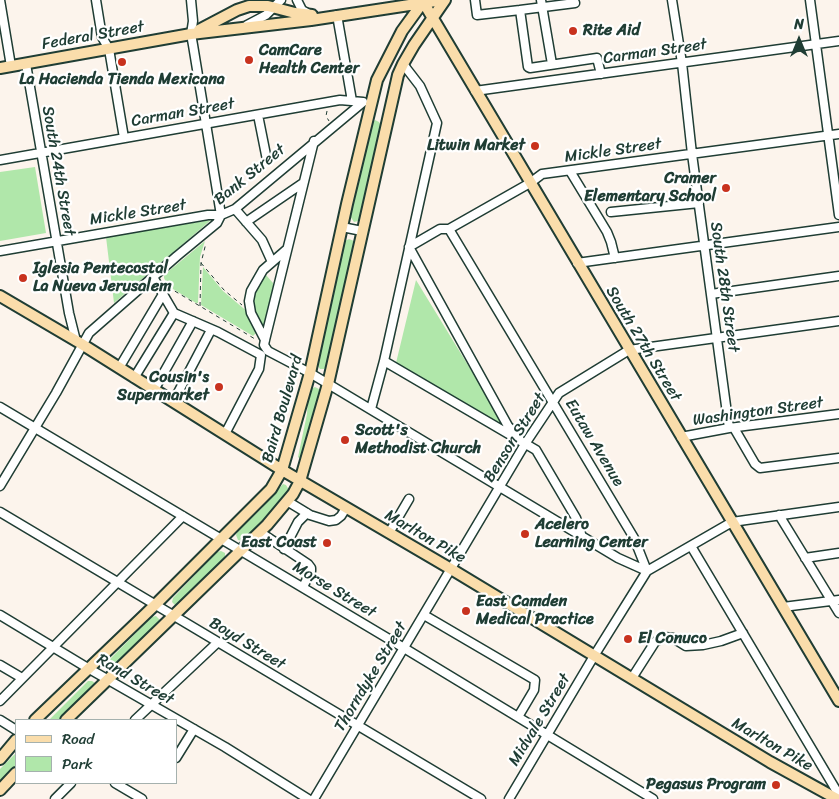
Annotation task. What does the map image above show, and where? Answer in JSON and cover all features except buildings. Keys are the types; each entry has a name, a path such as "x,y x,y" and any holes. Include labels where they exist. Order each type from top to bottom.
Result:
{"main road":[{"name":"Federal Street","path":"0,68 191,34 337,15 422,1 444,0"},
{"path":"67,719 260,532 287,501 300,481 328,384 391,106 403,64 444,0"},
{"name":"South 27th Street","path":"422,1 838,699"},
{"name":"Baird Boulevard","path":"36,719 155,605 271,489 282,470 310,373 369,101 383,66 422,1"},
{"name":"Federal Street","path":"191,34 243,7 278,4 311,15 358,12"},
{"path":"377,93 384,93 390,96 391,106 386,111 380,112 374,109 369,101 377,93"},
{"name":"Marlton Pike","path":"0,296 300,481 632,678 822,796 837,799"},
{"path":"0,759 15,741"},
{"path":"0,790 15,774"}],"street":[{"path":"0,0 12,66"},
{"path":"96,0 102,37 109,49 124,138"},
{"path":"191,0 193,21 191,34 221,214"},
{"path":"243,7 257,0"},
{"path":"297,0 302,10 311,15"},
{"path":"475,0 477,15 520,10 542,4 575,2"},
{"name":"South 28th Street","path":"672,0 682,62 692,154 717,338 732,428"},
{"path":"810,0 839,215"},
{"path":"230,30 259,19 278,4"},
{"path":"542,4 552,64"},
{"path":"520,10 528,67 598,58 600,74"},
{"path":"337,15 352,101"},
{"name":"Carman Street","path":"475,91 839,41"},
{"name":"South 24th Street","path":"26,64 70,319 79,343"},
{"path":"371,409 384,362 437,123 420,86 403,64"},
{"path":"540,66 542,82"},
{"name":"Carman Street","path":"0,160 340,100 369,101"},
{"name":"Bank Street","path":"0,486 35,428 79,343 152,277 217,223 221,214 235,209 314,141 369,101"},
{"path":"258,115 267,160"},
{"name":"Mickle Street","path":"409,247 440,230 449,229 530,183 542,174 839,134"},
{"path":"265,342 314,141"},
{"path":"570,171 607,232 615,258"},
{"path":"246,222 303,184"},
{"path":"611,212 699,203"},
{"path":"235,209 262,240 272,262"},
{"name":"Mickle Street","path":"0,251 56,240 221,214"},
{"path":"342,227 362,231"},
{"path":"577,263 839,227"},
{"name":"Eutaw Avenue","path":"449,229 634,538 647,571"},
{"path":"409,247 508,426 526,444"},
{"path":"286,250 264,270 251,291 249,301 251,313 268,351 371,409 618,558 647,571 732,522 839,507"},
{"path":"712,294 839,276"},
{"path":"152,277 174,312 261,355 259,369 224,434"},
{"path":"119,368 163,294"},
{"path":"134,378 174,312"},
{"path":"154,390 193,321"},
{"name":"Benson Street","path":"451,569 559,393 629,350 839,321"},
{"path":"173,402 211,330"},
{"path":"384,362 536,450 576,518 582,536"},
{"name":"Morse Street","path":"0,408 303,587 653,799"},
{"name":"Washington Street","path":"681,437 732,428 839,414"},
{"path":"732,428 755,464 760,468 839,458"},
{"path":"389,533 409,499"},
{"path":"287,501 306,513 329,521 336,520 346,508"},
{"name":"Boyd Street","path":"0,512 481,799"},
{"path":"284,549 298,522 306,513"},
{"path":"779,515 805,558 835,600 839,613"},
{"path":"0,701 183,516"},
{"path":"260,532 308,564 311,568 303,587"},
{"path":"691,546 839,794"},
{"path":"805,558 839,553"},
{"name":"Thorndyke Street","path":"314,799 451,569"},
{"name":"Midvale Street","path":"509,799 647,571"},
{"path":"783,607 835,600"},
{"name":"Rand Street","path":"0,615 177,719"},
{"path":"424,615 535,680 534,690 518,717"},
{"path":"632,678 655,642 664,637 673,638 686,646 703,645 721,641 743,632"},
{"path":"136,719 218,642"},
{"path":"0,665 22,678"},
{"path":"0,720 15,729"},
{"name":"Rand Street","path":"178,720 308,799"},
{"path":"178,755 194,729"},
{"path":"55,799 70,784"},
{"path":"117,784 142,799"}],"path":[{"path":"327,108 326,116 330,121"},
{"path":"200,306 201,263 206,243"},
{"path":"201,263 224,290 251,313"},
{"path":"168,287 265,342"}],"green space":[{"path":"375,120 381,125 361,218 354,222 350,216 372,123"},
{"path":"35,167 46,233 0,241 0,172"},
{"path":"211,220 114,303 106,237"},
{"path":"349,239 354,241 354,244 326,366 324,369 320,369 316,363 345,241"},
{"path":"205,241 200,257 198,303 196,303 168,286 164,275"},
{"path":"203,267 223,291 249,313 259,330 253,336 201,305"},
{"path":"266,275 273,283 273,290 264,330 253,306 252,298"},
{"path":"416,280 507,429 396,363"},
{"path":"315,387 320,392 307,451 301,460 298,457 307,414 309,390"},
{"path":"283,484 289,490 282,500 246,539 238,540 236,535 238,531"},
{"path":"217,552 225,553 225,560 180,605 175,605 172,602 173,598"},
{"path":"156,616 161,621 111,670 108,668 108,661 152,617"},
{"path":"88,681 95,683 95,687 65,719 50,719"},
{"path":"15,754 15,769 0,784 0,769"}],"place":[{"name":"Rite Aid","path":"573,31"},
{"name":"CamCare Health Center","path":"249,60"},
{"name":"La Hacienda Tienda Mexicana","path":"122,62"},
{"name":"Litwin Market","path":"535,146"},
{"name":"Cramer Elementary School","path":"726,188"},
{"name":"Iglesia Pentecostal La Nueva Jerusalem","path":"23,278"},
{"name":"Cousin's Supermarket","path":"219,387"},
{"name":"Scott's Methodist Church","path":"345,440"},
{"name":"Acelero Learning Center","path":"525,534"},
{"name":"East Coast","path":"327,543"},
{"name":"East Camden Medical Practice","path":"466,611"},
{"name":"El Conuco","path":"628,639"},
{"name":"Pegasus Program","path":"776,785"}]}
